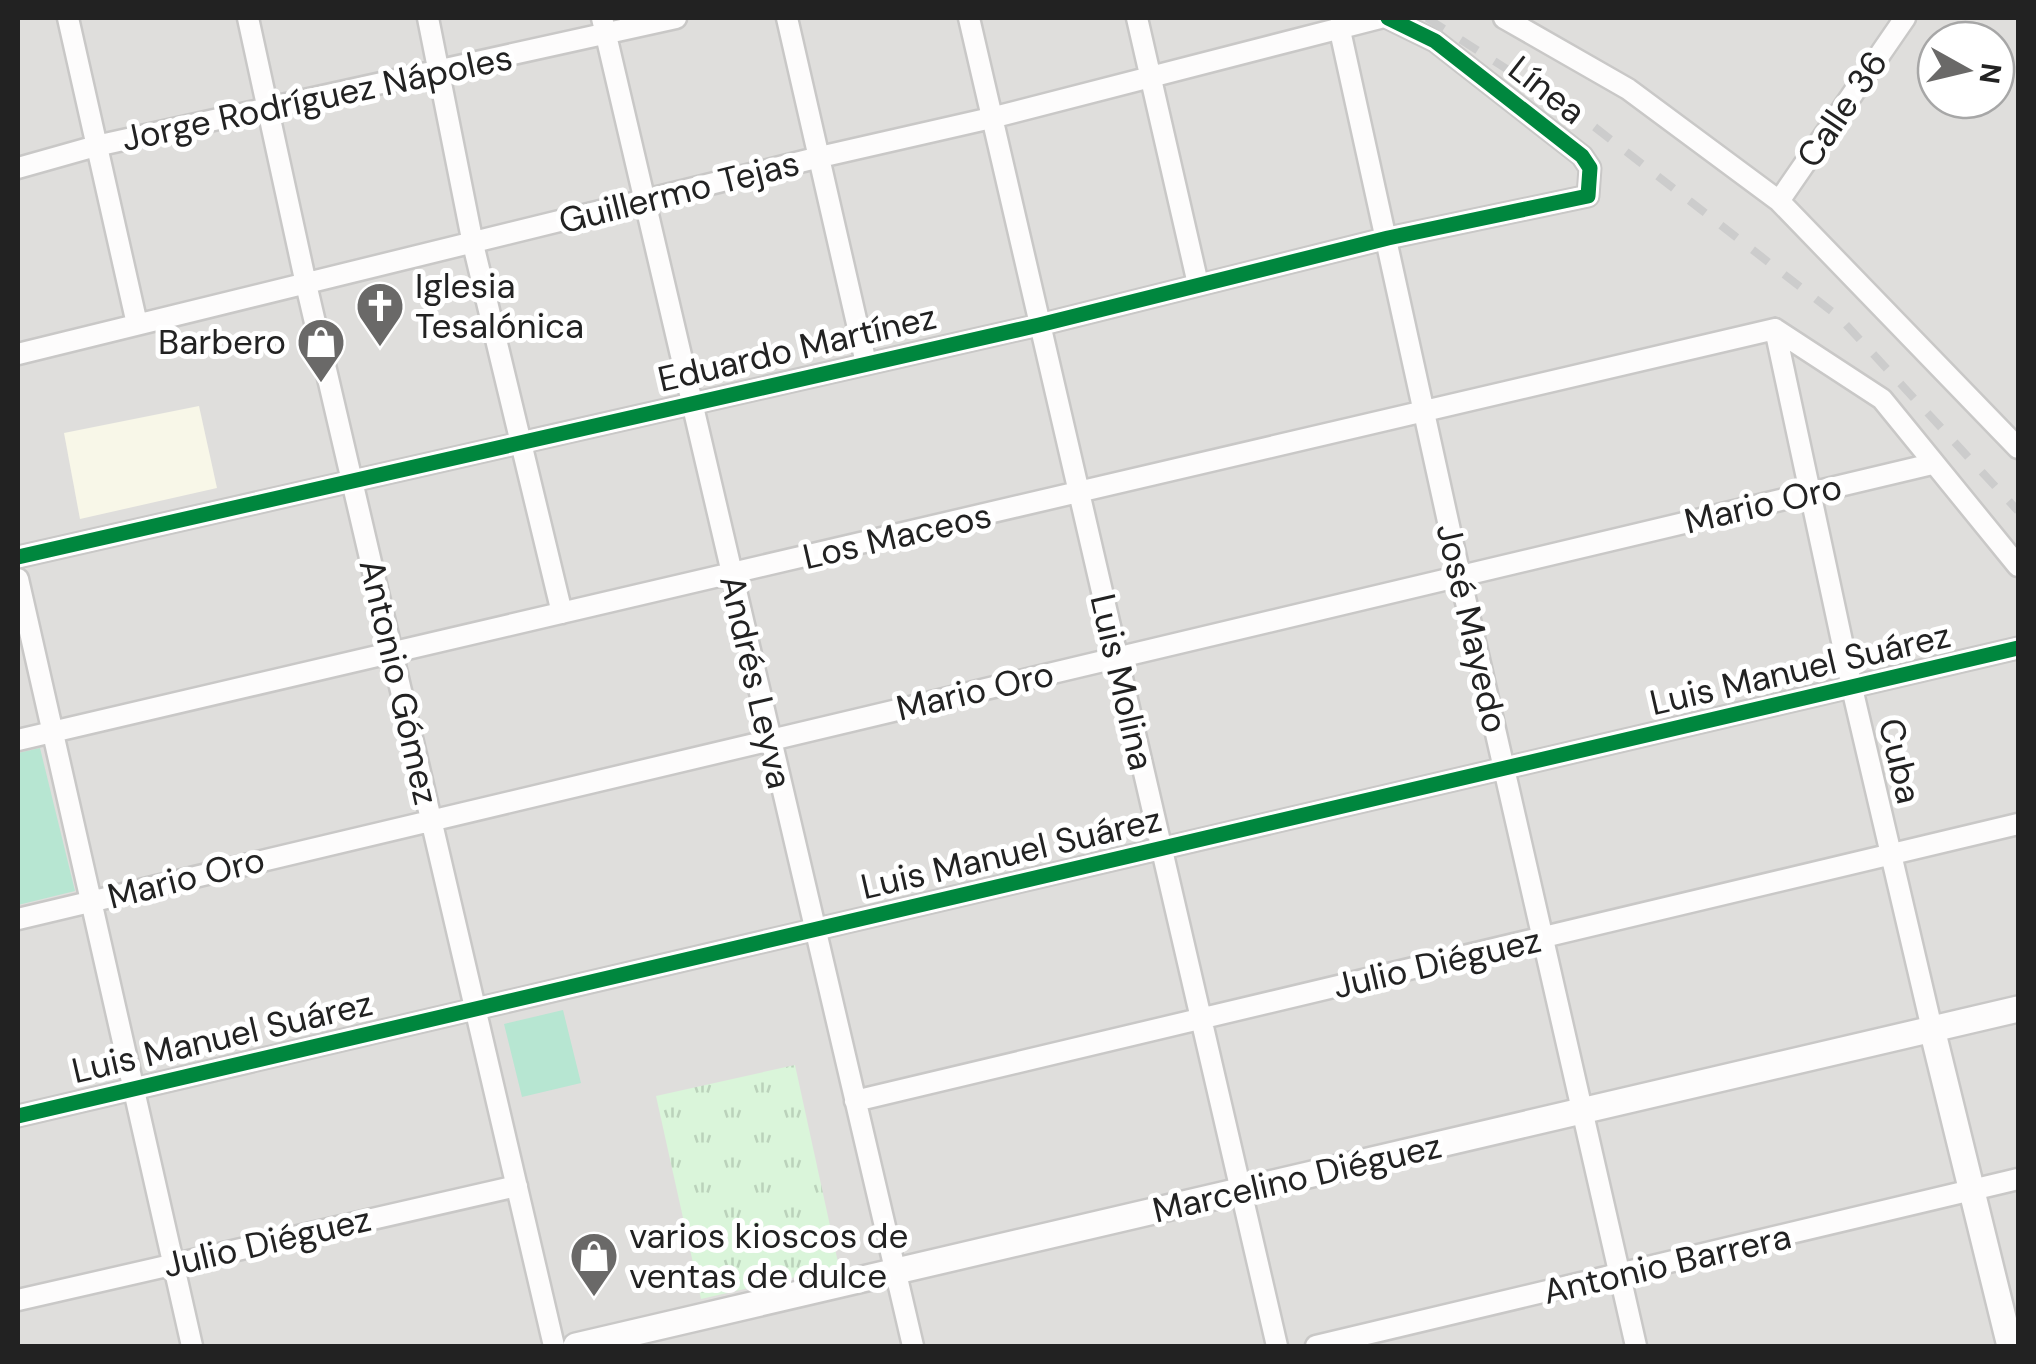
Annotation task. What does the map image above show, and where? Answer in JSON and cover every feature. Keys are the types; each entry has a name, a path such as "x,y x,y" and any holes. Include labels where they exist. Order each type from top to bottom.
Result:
{"street":[{"path":"68,18 137,324"},
{"name":"Antonio Gómez","path":"248,18 306,284 554,1346"},
{"path":"428,18 473,244 562,613"},
{"name":"Jorge Rodríguez Nápoles","path":"18,168 96,146 438,72 604,26 676,18"},
{"path":"788,18 866,362"},
{"name":"Luis Molina","path":"969,18 1276,1346"},
{"path":"1137,18 1198,284"},
{"path":"1339,26 1380,18"},
{"name":"Línea","path":"1388,18 1435,40 1582,156 1590,168 1588,196"},
{"name":"Línea","path":"1504,18 1535,24 1779,201 2018,448"},
{"name":"Calle 36","path":"1779,201 1905,18"},
{"name":"Andrés Leyva","path":"604,26 912,1346"},
{"name":"Guillermo Tejas","path":"18,354 992,118 1339,26"},
{"name":"José Mayedo","path":"1339,26 1503,770 1636,1346"},
{"name":"Eduardo Martínez","path":"18,557 1039,325 1388,238 1588,196"},
{"path":"1775,329 1882,399 2018,566"},
{"name":"Los Maceos","path":"18,740 1775,329"},
{"name":"Cuba","path":"1775,329 1852,688 2010,1345"},
{"name":"Mario Oro","path":"18,918 1932,464"},
{"path":"18,580 192,1346"},
{"name":"Luis Manuel Suárez","path":"18,1116 2018,648"},
{"name":"Julio Diéguez","path":"854,1100 2018,824"},
{"name":"Marcelino Diéguez","path":"576,1346 2018,1009"},
{"name":"Antonio Barrera","path":"1316,1346 2018,1179"},
{"name":"Julio Diéguez","path":"18,1300 517,1186"}],"shaded area":[{"path":"18,18 2018,18 2018,1346 18,1346"},
{"path":"199,406 217,488 80,519 64,433"}],"green space":[{"path":"40,748 75,891 18,905 18,753"},
{"path":"563,1010 581,1083 522,1097 504,1024"},
{"path":"795,1065 839,1267 701,1299 656,1096"}],"railway":[{"path":"1427,18 1583,118 1839,317 2018,511"}],"cycle path":[{"path":"18,557 1039,325 1388,238 1588,196 1590,168 1582,156 1435,41 1388,18"},
{"path":"18,1116 2018,648"}],"place":[{"name":"Iglesia Tesalónica","path":"380,348"},
{"name":"Barbero","path":"321,384"},
{"name":"varios kioscos de ventas de dulce","path":"594,1298"}]}
